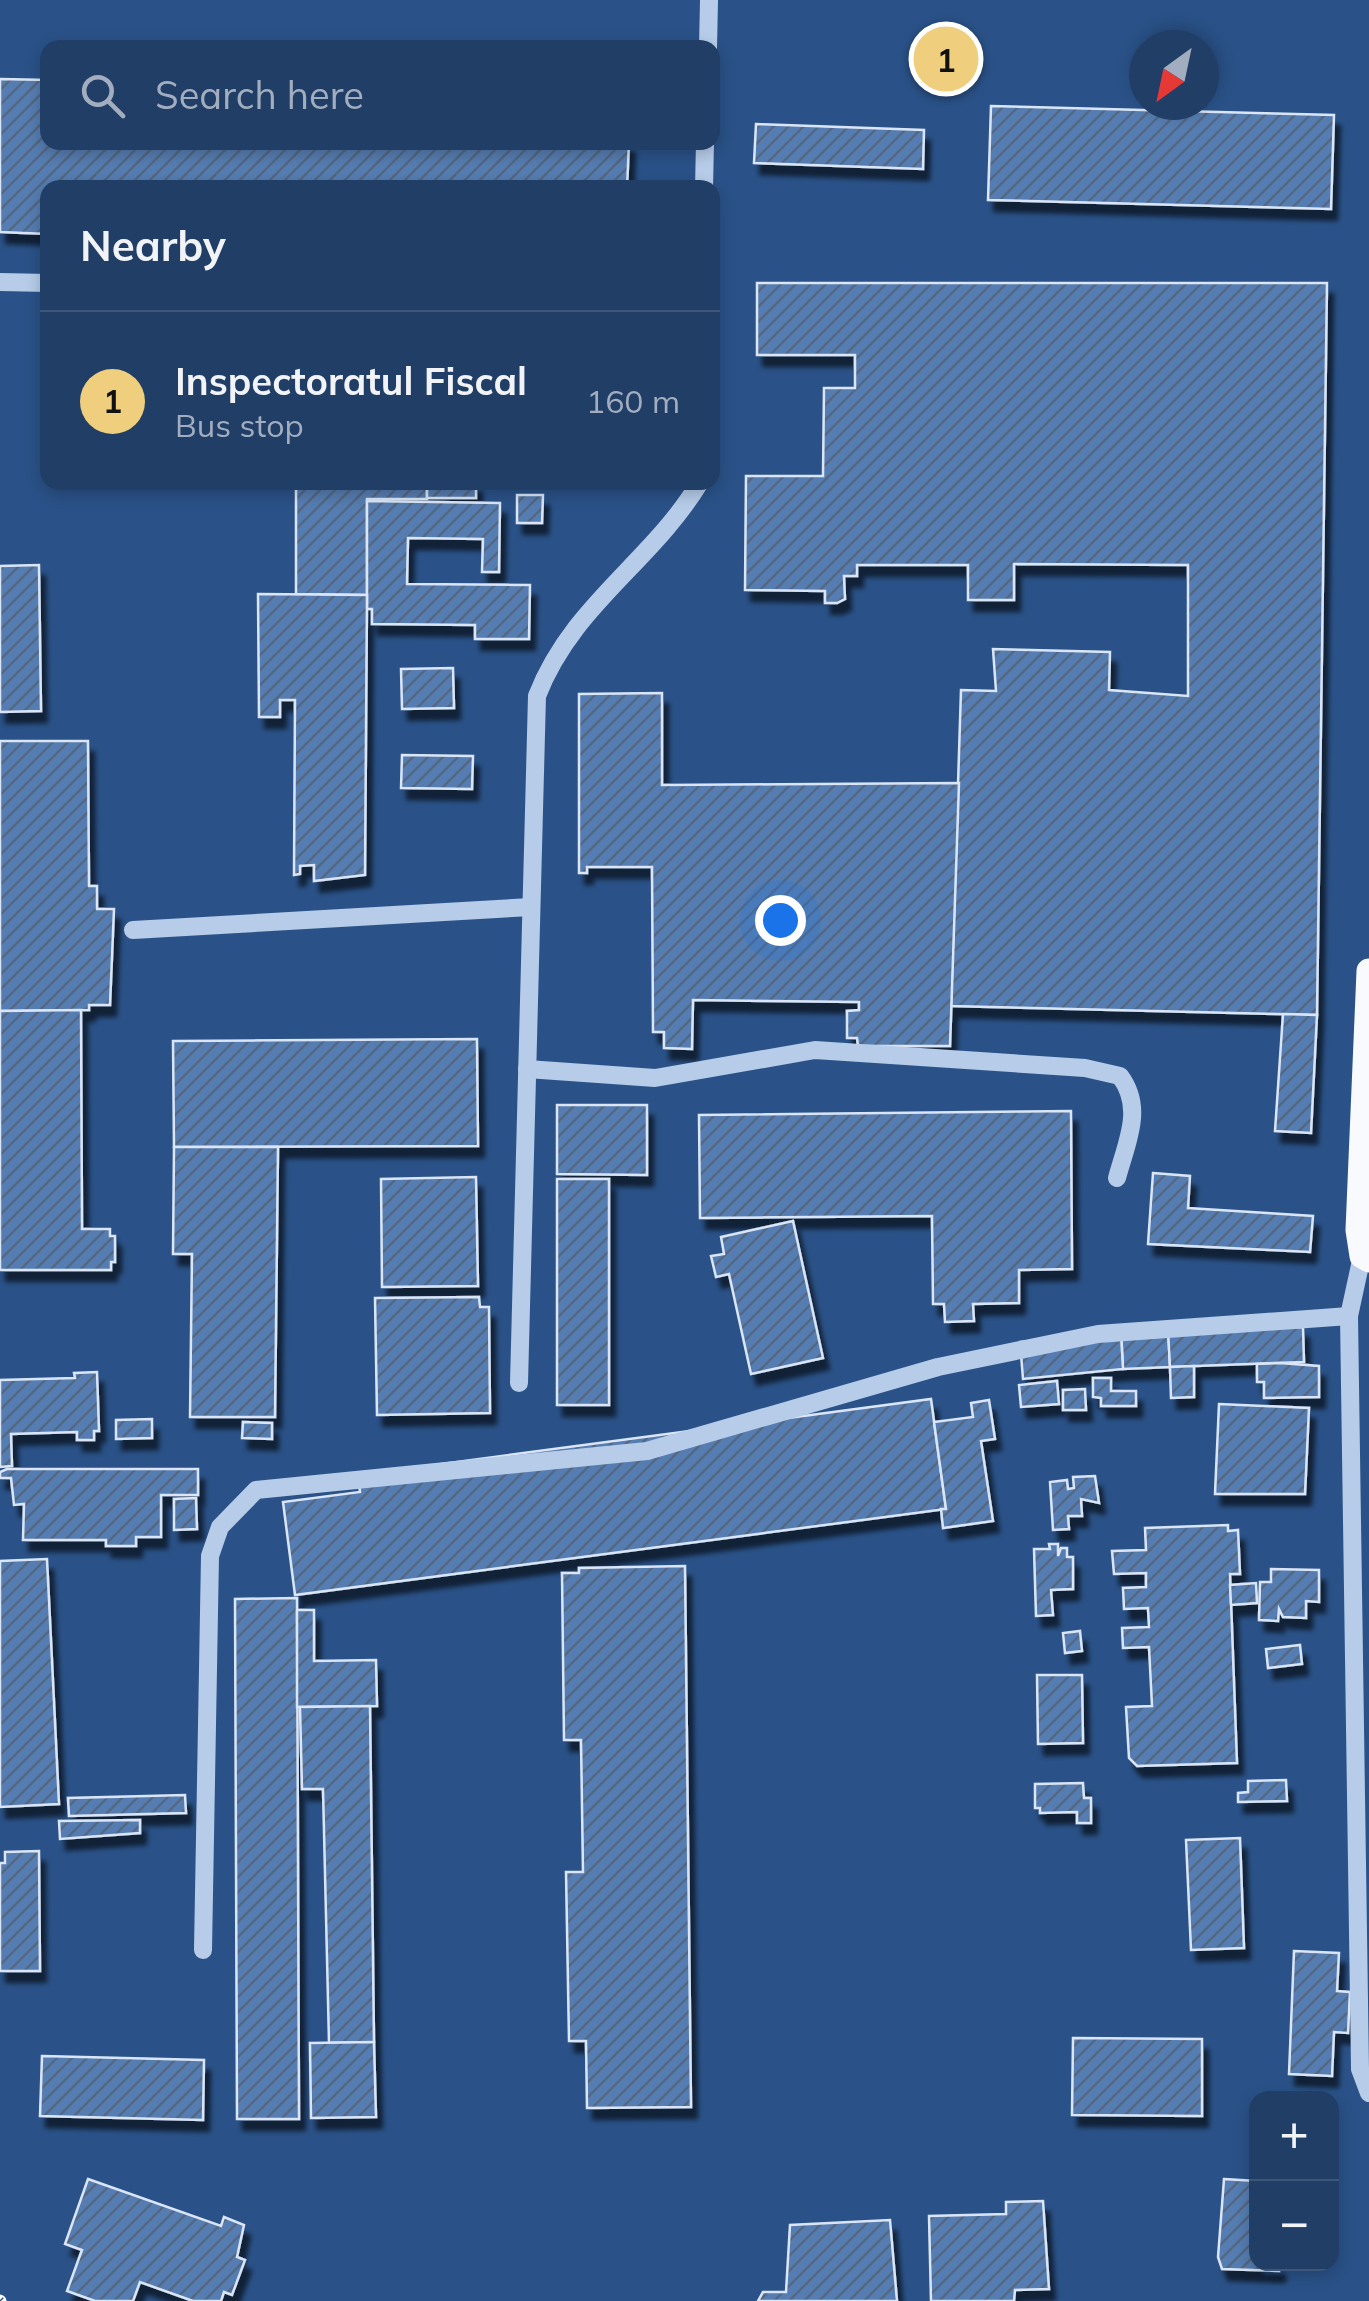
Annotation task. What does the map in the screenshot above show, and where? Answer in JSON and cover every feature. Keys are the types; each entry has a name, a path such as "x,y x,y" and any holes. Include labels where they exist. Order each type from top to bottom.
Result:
{"main road":[{"path":"1365,1258 1359,1186 1369,971"}],"lane":[{"path":"708,40 709,0"},
{"path":"704,180 705,150"},
{"path":"0,282 40,282"},
{"path":"518,1383 537,696 550,660 578,620 677,514 694,490"},
{"path":"133,930 532,907"},
{"path":"527,1069 656,1078 815,1050 1085,1068 1120,1076 1133,1094 1132,1118 1118,1178"},
{"path":"1365,1258 1349,1316 1360,2069 1369,2093"},
{"path":"203,1950 210,1556 220,1528 256,1490 647,1451 938,1367 1098,1334 1349,1316"}],"building":[{"path":"0,79 40,80 40,150 629,150 627,180 40,180 40,234 0,232"},
{"path":"991,106 1129,110 1129,120 1219,120 1219,112 1334,115 1331,209 988,200"},
{"path":"756,124 924,130 923,169 754,163"},
{"path":"757,283 1327,283 1317,1015 951,1006 961,690 996,691 993,649 1110,652 1109,690 1188,696 1188,565 1014,564 1014,600 968,600 968,565 857,565 857,576 844,576 845,599 837,603 825,603 825,591 745,590 746,476 823,476 824,388 855,388 855,355 757,355"},
{"path":"296,490 427,490 427,499 367,499 367,595 296,594"},
{"path":"427,490 476,490 476,498 427,498"},
{"path":"517,495 543,495 542,523 517,523"},
{"path":"367,501 500,503 499,572 482,572 483,539 408,538 407,584 530,585 529,639 475,639 475,625 372,624 372,609 367,609"},
{"path":"39,565 41,711 0,712 0,566"},
{"path":"258,594 367,595 365,875 314,881 314,865 300,866 300,874 294,875 295,700 280,700 280,717 259,717"},
{"path":"453,668 454,708 402,709 401,669"},
{"path":"662,693 662,785 959,783 950,1046 858,1046 857,1038 847,1038 847,1011 859,1010 859,1002 693,1000 692,1049 664,1048 664,1032 653,1032 652,867 587,867 587,873 579,873 579,694"},
{"path":"0,741 88,741 89,886 97,886 97,909 114,909 110,1005 89,1005 89,1010 0,1011"},
{"path":"402,755 473,756 472,789 401,788"},
{"path":"81,1010 82,1229 110,1229 110,1236 115,1236 115,1262 111,1262 111,1270 0,1270 0,1011"},
{"path":"1283,1014 1317,1015 1311,1133 1275,1131"},
{"path":"477,1039 478,1146 174,1147 173,1041"},
{"path":"557,1105 647,1105 647,1175 557,1174"},
{"path":"1071,1111 1072,1269 1019,1270 1019,1303 973,1304 974,1321 945,1322 944,1304 933,1304 932,1216 700,1218 699,1115"},
{"path":"174,1147 278,1147 275,1417 190,1417 192,1254 173,1254"},
{"path":"1153,1173 1190,1176 1188,1208 1313,1216 1310,1252 1148,1244"},
{"path":"476,1177 478,1286 382,1287 381,1179"},
{"path":"557,1179 609,1179 609,1405 557,1405"},
{"path":"793,1221 823,1358 751,1374 729,1274 716,1277 711,1256 724,1254 721,1237"},
{"path":"479,1297 480,1307 489,1307 490,1413 377,1415 375,1298"},
{"path":"1168,1326 1170,1367 1123,1369 1121,1328"},
{"path":"1303,1327 1304,1362 1170,1367 1168,1331"},
{"path":"1121,1334 1123,1369 1023,1379 1020,1342"},
{"path":"1257,1364 1319,1366 1319,1397 1264,1398 1264,1382 1257,1382"},
{"path":"1194,1366 1194,1397 1171,1398 1170,1367"},
{"path":"97,1372 99,1431 94,1431 94,1440 77,1440 77,1432 11,1434 12,1466 0,1467 0,1380 75,1378 74,1373"},
{"path":"1093,1378 1111,1378 1111,1391 1136,1391 1136,1406 1101,1406 1101,1398 1093,1397"},
{"path":"1057,1381 1059,1404 1021,1407 1019,1385"},
{"path":"1085,1389 1086,1410 1063,1410 1063,1390"},
{"path":"931,1399 946,1509 295,1595 283,1502 360,1492 358,1475"},
{"path":"989,1400 995,1439 981,1441 993,1521 943,1528 941,1509 946,1509 934,1422 973,1417 971,1403"},
{"path":"1219,1404 1309,1408 1305,1494 1215,1494"},
{"path":"152,1419 152,1438 116,1439 116,1420"},
{"path":"243,1422 272,1423 272,1439 242,1438"},
{"path":"198,1469 198,1495 161,1495 161,1537 136,1537 136,1546 106,1546 106,1540 23,1540 24,1504 14,1505 11,1478 0,1478 0,1472"},
{"path":"1095,1476 1099,1503 1081,1499 1082,1516 1068,1516 1069,1529 1053,1530 1050,1482 1067,1480 1068,1489 1074,1488 1073,1477"},
{"path":"196,1498 197,1529 174,1530 174,1499"},
{"path":"1228,1525 1228,1531 1238,1530 1240,1574 1230,1574 1237,1763 1137,1766 1129,1758 1126,1707 1152,1706 1149,1647 1123,1648 1122,1628 1149,1627 1148,1608 1124,1609 1123,1588 1146,1587 1146,1573 1114,1574 1112,1551 1146,1550 1145,1528"},
{"path":"1049,1544 1058,1544 1058,1556 1061,1548 1067,1548 1067,1557 1073,1557 1073,1589 1051,1590 1053,1615 1036,1616 1034,1549 1050,1549"},
{"path":"47,1559 59,1804 0,1807 0,1561"},
{"path":"685,1566 691,2107 587,2108 586,2041 569,2041 566,1872 583,1872 581,1740 564,1740 562,1573 579,1573 579,1568"},
{"path":"1271,1569 1319,1570 1319,1602 1306,1601 1306,1618 1283,1617 1279,1609 1278,1621 1259,1620 1260,1582 1271,1582"},
{"path":"1256,1583 1257,1603 1231,1605 1230,1585"},
{"path":"297,1598 299,2119 237,2119 235,1599"},
{"path":"297,1610 314,1610 314,1661 376,1660 377,1706 297,1707"},
{"path":"1080,1631 1082,1651 1065,1653 1063,1633"},
{"path":"1300,1645 1302,1664 1268,1668 1266,1649"},
{"path":"1037,1675 1082,1675 1083,1743 1038,1744"},
{"path":"370,1706 374,2042 329,2043 323,1789 302,1789 300,1707"},
{"path":"1286,1780 1287,1801 1238,1802 1238,1793 1248,1792 1248,1781"},
{"path":"1083,1783 1084,1798 1091,1798 1091,1823 1077,1823 1077,1812 1040,1813 1040,1808 1035,1808 1035,1784"},
{"path":"185,1795 186,1813 69,1816 68,1798"},
{"path":"140,1820 140,1833 60,1839 59,1821"},
{"path":"1240,1838 1244,1948 1191,1950 1186,1840"},
{"path":"39,1851 40,1971 0,1971 0,1863 5,1863 5,1852"},
{"path":"1294,1951 1339,1953 1337,1991 1350,1992 1348,2033 1334,2032 1332,2076 1289,2074"},
{"path":"1073,2038 1202,2039 1202,2116 1072,2115"},
{"path":"374,2042 376,2117 311,2118 310,2043"},
{"path":"42,2056 204,2060 203,2120 40,2116"},
{"path":"88,2179 221,2226 224,2217 244,2225 237,2257 245,2260 232,2295 224,2292 221,2301 193,2301 140,2282 133,2301 95,2301 67,2291 82,2250 65,2244"},
{"path":"1224,2179 1249,2181 1249,2270 1222,2269 1218,2257"},
{"path":"1043,2201 1049,2289 1015,2290 1014,2301 931,2301 929,2216 1006,2214 1006,2202"},
{"path":"890,2220 897,2301 758,2301 763,2292 786,2292 790,2225"}],"place":[{"name":"Inspectoratul Fiscal","path":"946,59"}]}
